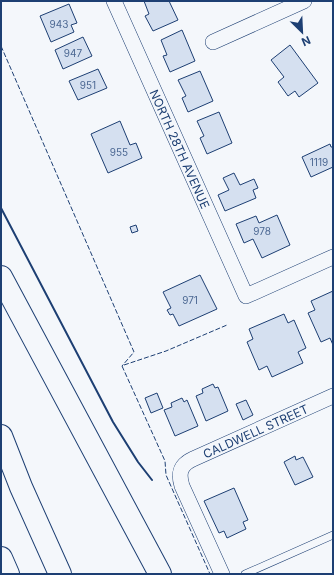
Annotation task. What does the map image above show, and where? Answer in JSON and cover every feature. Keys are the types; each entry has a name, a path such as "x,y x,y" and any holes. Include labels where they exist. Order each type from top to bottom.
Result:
{"highway":[{"path":"1,276 160,574"},
{"path":"1,436 21,487"},
{"path":"1,446 60,574"},
{"path":"1,558 8,574"}],"street":[{"name":"NORTH 28TH AVENUE","path":"114,1 246,296 333,257"},
{"path":"213,42 304,1"},
{"name":"CALDWELL STREET","path":"222,574 182,486 180,470 186,463 193,459 333,396"}],"lane":[{"path":"245,574 333,535"}],"building":[{"path":"144,1 169,1 178,20 153,31 145,16 149,14"},
{"path":"69,4 77,23 71,25 74,32 51,42 40,16"},
{"path":"182,30 195,61 170,72 163,56 167,55 161,40"},
{"path":"83,37 92,56 63,69 55,50"},
{"path":"290,45 318,83 299,97 295,91 288,96 278,82 284,77 271,60"},
{"path":"98,69 107,88 78,100 69,81"},
{"path":"200,71 213,101 188,112 182,98 186,96 178,80"},
{"path":"219,112 232,143 207,154 200,138 204,136 197,121"},
{"path":"120,121 130,145 136,143 142,158 108,173 91,134"},
{"path":"330,144 331,147 333,147 333,167 311,177 302,157"},
{"path":"234,173 240,185 254,179 258,188 253,190 256,198 225,211 218,195 229,190 223,178"},
{"path":"277,215 290,245 262,258 253,239 244,243 236,224 256,216 259,223"},
{"path":"136,225 138,231 132,233 130,227"},
{"path":"200,275 217,309 179,326 173,314 170,315 167,310 171,308 163,292"},
{"path":"333,291 333,345 330,338 321,342 308,313 315,310 311,301"},
{"path":"284,314 288,323 294,320 306,348 298,352 303,363 272,377 267,366 259,370 247,342 253,339 249,329"},
{"path":"213,384 215,388 218,387 228,411 206,421 196,396 203,393 202,389"},
{"path":"157,393 163,408 151,413 145,398"},
{"path":"182,398 184,402 187,400 198,426 175,436 164,410 172,407 171,403"},
{"path":"246,400 253,415 243,420 236,404"},
{"path":"295,456 296,460 303,457 313,477 295,485 284,462"},
{"path":"234,488 248,520 243,522 246,529 227,538 224,531 219,533 204,501"}],"fence":[{"path":"1,46 134,352 122,366"},
{"path":"124,365 166,351 227,325"},
{"path":"122,366 165,461 166,475 210,574"}],"wall":[{"path":"1,208 113,422 138,462 152,480"}]}
